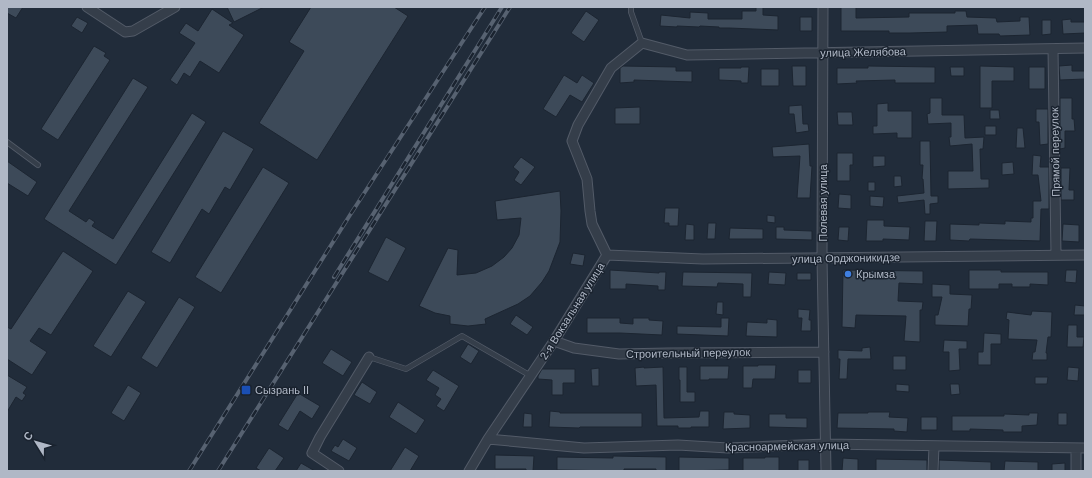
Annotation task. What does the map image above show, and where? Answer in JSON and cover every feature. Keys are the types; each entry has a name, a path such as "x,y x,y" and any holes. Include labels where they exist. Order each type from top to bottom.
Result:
{"street":[{"path":"87,7 125,32 133,32 175,7"},
{"name":"Полевая улица","path":"823,7 822,258 826,471"},
{"name":"улица Желябова","path":"642,43 687,55 1085,48"},
{"name":"2-я Вокзальная улица","path":"469,471 488,439 554,342 607,255 592,224 587,178 572,141 578,125 611,68 642,43"},
{"name":"Прямой переулок","path":"1053,49 1056,255"},
{"name":"улица Орджоникидзе","path":"607,255 703,259 1085,255"},
{"name":"Строительный переулок","path":"554,342 574,348 619,354 668,352 824,352"},
{"path":"339,471 312,453 320,437 369,357"},
{"name":"Красноармейская улица","path":"488,439 584,448 678,445 728,448 826,444 1081,448"},
{"path":"933,471 934,446"},
{"path":"1076,471 1081,448"}],"lane":[{"path":"632,7 631,12 642,43"},
{"path":"7,142 38,165"},
{"path":"369,357 406,369 462,336 531,376"}],"building":[{"path":"7,7 23,7 16,18 7,13"},
{"path":"227,7 264,7 234,22"},
{"path":"311,7 394,7 408,16 317,160 259,123 304,51 289,42"},
{"path":"756,7 763,7 763,15 778,16 778,30 700,26 660,26 661,15 690,18 690,12 708,13 708,19 742,19 742,11 756,11"},
{"path":"841,7 856,7 856,18 909,17 909,13 955,13 955,11 966,11 967,17 996,18 997,22 1020,21 1020,17 1029,17 1030,35 1000,36 999,34 978,34 977,25 947,26 947,32 889,33 889,31 841,31"},
{"path":"212,9 233,23 229,25 244,35 219,73 200,61 190,77 184,73 177,85 170,80 195,43 179,33 186,23 198,31"},
{"path":"586,11 599,20 584,42 571,33"},
{"path":"77,17 88,23 82,33 71,26"},
{"path":"800,17 812,17 812,31 800,31"},
{"path":"1071,19 1071,22 1085,22 1085,33 1063,34 1062,20"},
{"path":"1042,20 1051,20 1051,34 1042,35"},
{"path":"94,46 106,53 104,56 110,60 58,140 41,129"},
{"path":"1072,65 1072,71 1085,71 1085,79 1060,80 1059,66"},
{"path":"623,66 676,67 676,71 692,71 692,82 634,80 634,82 620,83 620,68"},
{"path":"792,66 806,66 806,86 793,86"},
{"path":"868,66 935,67 935,83 895,83 895,80 856,81 857,83 837,84 837,68 868,68"},
{"path":"980,66 1014,67 1014,81 992,81 992,108 980,108"},
{"path":"749,67 748,83 741,83 741,81 719,80 719,68"},
{"path":"950,67 964,67 964,76 951,76"},
{"path":"1029,67 1045,67 1045,89 1029,89"},
{"path":"761,69 779,69 779,86 761,86"},
{"path":"564,75 577,83 582,75 594,83 582,102 570,95 556,117 543,109"},
{"path":"133,78 148,87 69,211 86,222 89,218 95,222 92,226 113,239 192,113 206,122 116,265 44,219"},
{"path":"930,98 942,98 942,115 964,115 965,138 984,137 983,149 980,149 981,179 989,179 989,188 948,189 948,171 973,171 972,144 950,146 949,137 951,137 951,123 928,124 927,114 930,113"},
{"path":"1060,98 1072,98 1072,119 1074,119 1075,131 1065,131 1065,148 1060,149"},
{"path":"888,103 888,111 912,111 912,138 897,138 897,133 873,134 873,126 877,126 877,104"},
{"path":"802,105 803,124 808,124 809,131 796,133 794,114 789,114 789,106"},
{"path":"640,107 640,124 615,124 615,108"},
{"path":"1036,109 1048,109 1048,144 1040,145 1039,122 1036,122"},
{"path":"990,110 999,110 1000,119 990,119"},
{"path":"837,112 852,112 853,125 838,125"},
{"path":"985,126 996,126 996,135 985,135"},
{"path":"1017,128 1023,128 1025,148 1016,148"},
{"path":"223,131 254,149 230,190 225,187 209,214 202,209 170,263 151,252"},
{"path":"920,141 930,141 931,196 938,196 938,203 930,204 930,214 925,214 924,200 898,203 897,196 924,193 922,179 923,165 920,165"},
{"path":"809,144 810,166 812,166 810,198 797,198 800,156 773,157 772,147"},
{"path":"837,153 853,153 853,165 850,165 850,181 837,181"},
{"path":"1033,155 1041,156 1040,167 1049,167 1049,209 1041,209 1040,241 970,239 969,241 950,240 950,224 979,225 979,223 1005,224 1005,221 1031,222 1031,218 1033,218 1033,201 1041,201 1038,175 1032,175"},
{"path":"873,156 885,156 885,166 873,167"},
{"path":"521,157 535,167 521,185 514,180 519,172 513,167"},
{"path":"7,161 37,182 28,196 7,183"},
{"path":"1013,162 1014,174 1002,175 1002,163"},
{"path":"263,167 289,183 221,293 195,277"},
{"path":"1061,168 1070,168 1069,190 1074,190 1074,200 1061,200"},
{"path":"894,176 901,176 902,186 894,187"},
{"path":"868,182 875,182 875,191 868,191"},
{"path":"560,191 560,242 549,271 530,296 518,304 485,319 486,324 468,326 450,324 450,316 435,313 419,306 448,248 458,250 457,275 476,273 492,266 504,257 512,248 519,235 521,218 497,220 495,201"},
{"path":"839,194 851,195 851,209 838,208"},
{"path":"870,196 884,197 883,207 870,206"},
{"path":"665,208 679,208 678,226 669,226 669,223 664,223"},
{"path":"767,215 775,216 775,223 767,222"},
{"path":"867,220 884,220 884,226 910,227 909,240 883,239 883,241 866,241"},
{"path":"925,221 937,221 936,241 924,241"},
{"path":"708,223 716,223 715,239 707,239"},
{"path":"686,224 694,225 694,240 685,240"},
{"path":"1063,224 1079,225 1079,242 1062,241"},
{"path":"776,227 784,227 784,230 812,231 812,240 776,239"},
{"path":"839,227 849,227 848,241 838,240"},
{"path":"730,228 763,229 763,239 729,239"},
{"path":"386,237 406,248 388,282 368,272"},
{"path":"63,251 93,271 51,335 39,328 30,341 47,352 32,375 7,359 7,327 11,329"},
{"path":"573,253 585,255 583,266 570,264"},
{"path":"610,270 659,273 666,272 665,290 658,290 658,286 626,284 626,289 610,289"},
{"path":"843,270 923,271 923,284 899,283 898,301 923,302 922,310 920,310 920,342 904,341 906,316 856,315 855,328 842,327"},
{"path":"969,270 1048,272 1048,285 1030,284 1030,287 1012,287 1012,284 999,284 999,289 969,289"},
{"path":"1066,270 1077,270 1076,283 1065,282"},
{"path":"683,272 752,273 751,297 743,297 743,284 718,283 717,287 682,286"},
{"path":"769,272 786,273 785,285 768,284"},
{"path":"797,273 811,273 811,280 797,280"},
{"path":"932,284 950,285 950,294 972,295 968,326 935,325 935,315 938,315 942,297 932,297"},
{"path":"128,291 146,302 111,357 93,346"},
{"path":"179,297 195,307 157,368 141,358"},
{"path":"717,302 723,302 723,315 716,314"},
{"path":"1075,305 1085,306 1085,315 1074,315"},
{"path":"798,309 810,310 809,320 811,320 811,331 801,331 802,318 798,318"},
{"path":"1032,311 1052,312 1051,337 1048,337 1046,353 1047,360 1032,360 1037,340 1008,339 1009,320 1006,319 1007,312 1031,315"},
{"path":"516,315 533,327 527,335 510,324"},
{"path":"587,318 620,318 620,323 633,324 633,318 649,318 649,320 663,321 662,335 587,333"},
{"path":"721,318 729,318 728,336 677,334 677,326 721,327"},
{"path":"767,319 777,320 777,337 746,336 747,322 767,323"},
{"path":"1068,325 1077,325 1077,337 1084,337 1083,347 1067,347"},
{"path":"984,333 1001,334 1001,344 991,344 991,365 978,365 978,352 983,352"},
{"path":"944,340 967,341 967,349 959,349 960,370 949,371 949,352 943,352"},
{"path":"468,344 479,351 471,364 460,357"},
{"path":"870,347 871,359 848,359 847,379 839,379 840,359 838,359 838,350 862,351 862,348"},
{"path":"331,349 352,362 343,376 322,363"},
{"path":"893,356 906,356 906,370 893,370"},
{"path":"776,365 775,379 753,379 752,388 743,388 743,366"},
{"path":"700,366 729,366 728,379 700,380"},
{"path":"663,367 664,418 699,417 700,411 709,411 709,427 678,428 678,426 657,426 656,385 636,386 635,368"},
{"path":"679,367 687,367 687,392 695,392 695,402 680,402"},
{"path":"1068,367 1079,368 1078,381 1067,380"},
{"path":"599,368 599,386 592,386 591,369"},
{"path":"542,369 575,369 575,383 563,383 563,395 552,395 552,380 538,379"},
{"path":"433,370 459,386 444,411 436,406 441,399 435,395 439,388 426,380"},
{"path":"798,370 811,370 811,383 798,383"},
{"path":"7,375 27,387 23,393 26,395 22,401 16,397 7,412"},
{"path":"1035,377 1048,377 1047,384 1035,384"},
{"path":"362,382 377,392 370,404 354,395"},
{"path":"896,384 909,385 909,392 896,391"},
{"path":"950,384 959,384 960,394 951,395"},
{"path":"128,385 141,393 124,421 111,413"},
{"path":"298,393 320,406 312,419 300,411 288,431 278,425"},
{"path":"398,402 425,420 416,434 389,417"},
{"path":"550,411 560,413 642,413 642,427 549,427"},
{"path":"724,412 750,415 750,428 723,429"},
{"path":"890,412 889,417 908,418 907,432 894,431 894,429 837,428 838,413"},
{"path":"524,413 532,414 532,427 523,427"},
{"path":"1029,413 1038,413 1037,425 1022,426 1022,432 970,429 970,431 952,431 952,416 1004,416 1004,414 1029,415"},
{"path":"1058,413 1067,413 1067,425 1058,425"},
{"path":"769,414 786,414 786,418 807,418 807,428 769,427"},
{"path":"921,417 937,417 937,430 921,430"},
{"path":"343,439 357,448 349,461 331,451 335,445 338,447"},
{"path":"405,447 419,456 410,471 390,471"},
{"path":"269,448 284,458 275,471 261,471 256,468"},
{"path":"495,455 534,456 533,471 526,471 526,469 495,469"},
{"path":"613,456 666,457 666,471 656,471 656,469 624,469 624,471 557,470 557,457 613,458"},
{"path":"679,457 729,458 729,470 679,471"},
{"path":"779,457 779,471 743,471 743,458"},
{"path":"843,458 858,459 858,471 842,471"},
{"path":"876,459 927,460 927,471 876,471"},
{"path":"798,460 809,460 809,471 798,471"},
{"path":"939,460 991,462 991,471 939,471"},
{"path":"1005,461 1038,462 1038,471 1004,471"},
{"path":"301,463 315,471 296,471"},
{"path":"1065,463 1065,471 1052,471 1052,464"}],"railway":[{"path":"189,471 350,215 485,7"},
{"path":"334,277 502,7"},
{"path":"218,471 510,7"}],"place":[{"name":"Крымза","path":"848,274"},
{"name":"Сызрань II","path":"246,390"}]}
